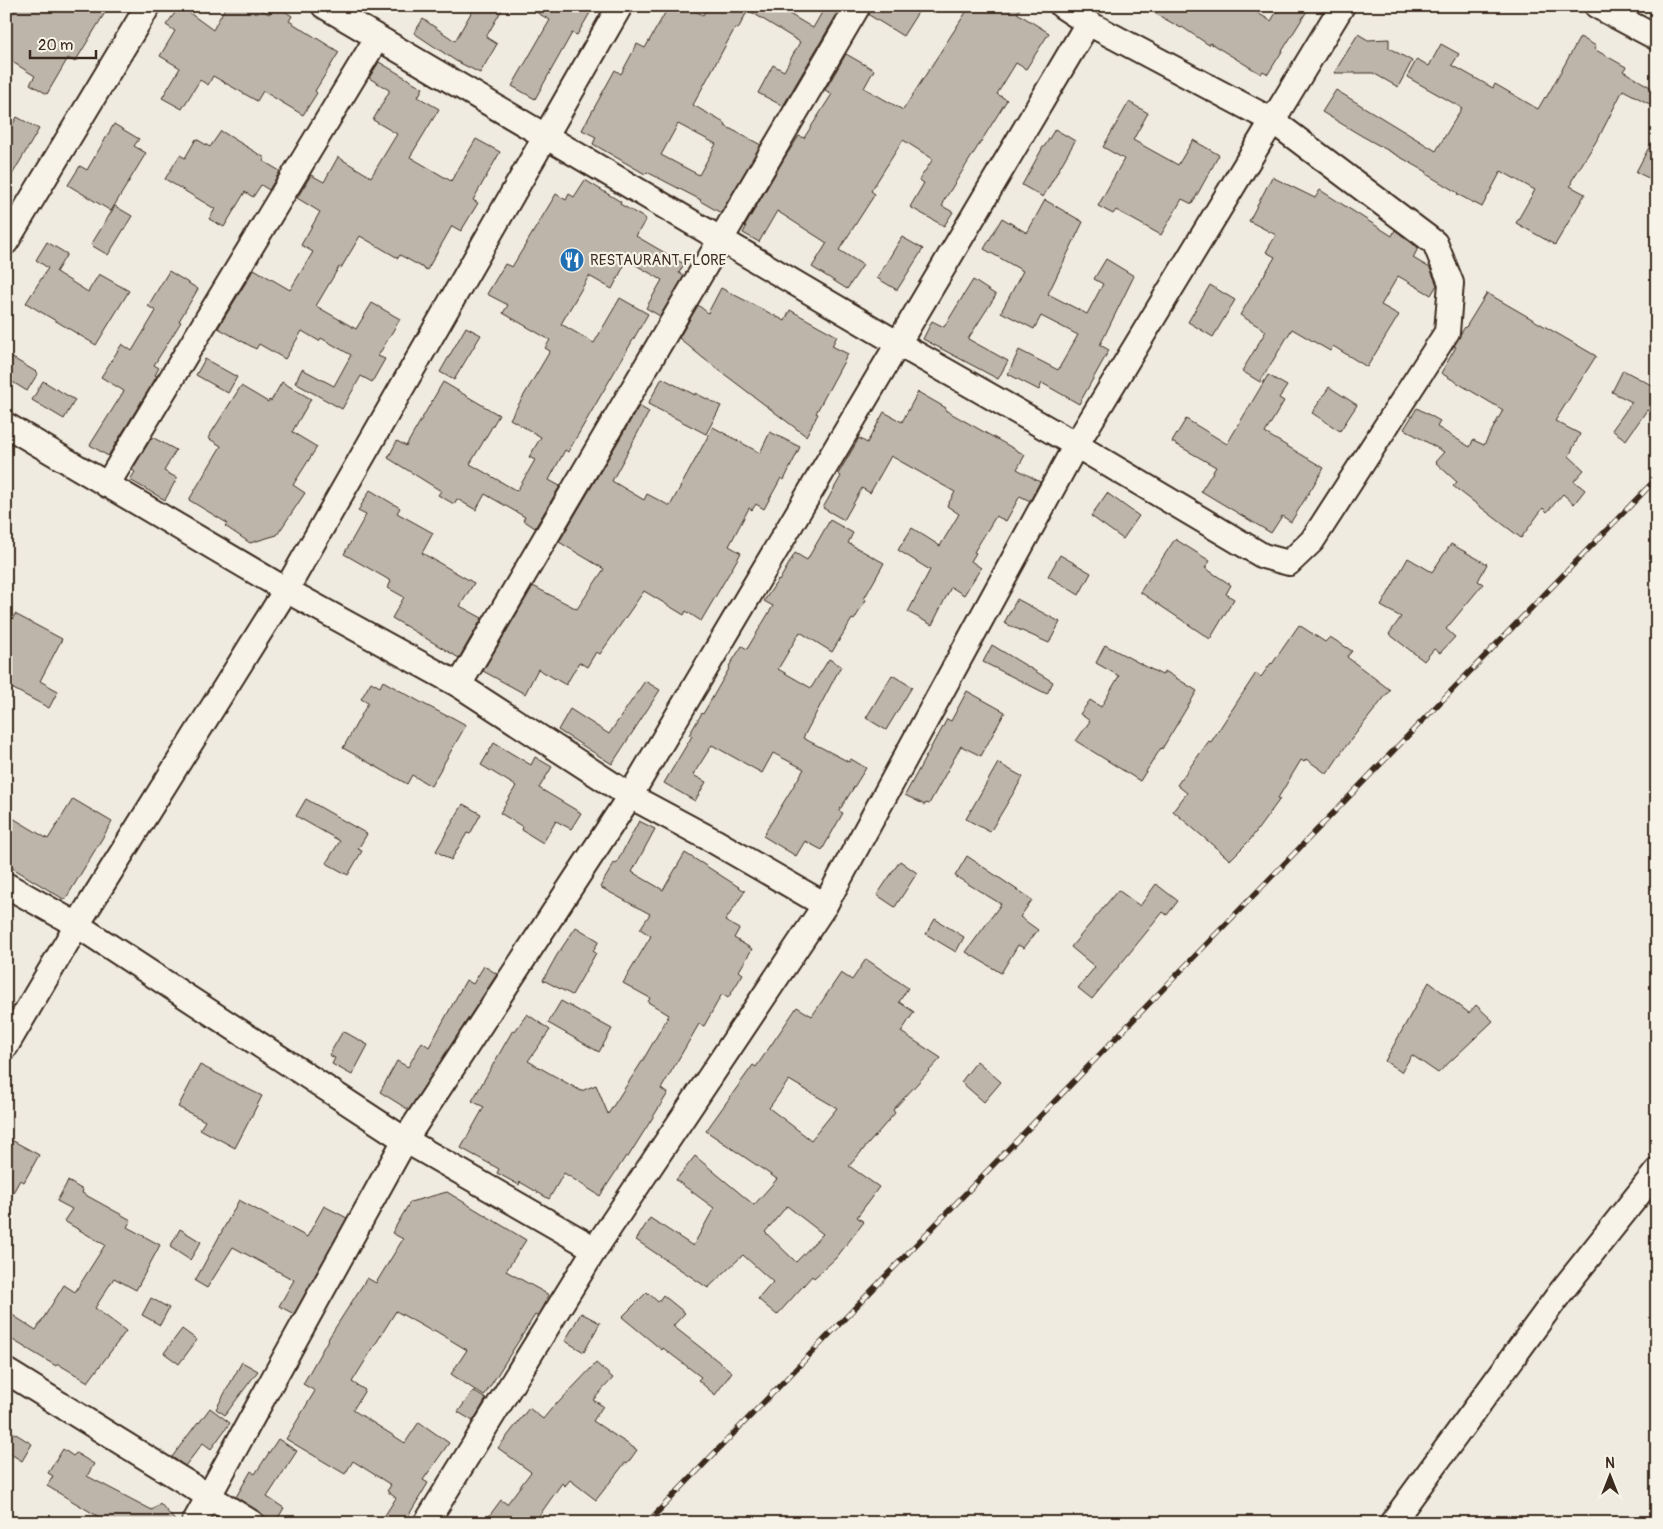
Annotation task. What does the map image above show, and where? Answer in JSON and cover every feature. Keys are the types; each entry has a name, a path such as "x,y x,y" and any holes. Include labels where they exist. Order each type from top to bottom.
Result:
{"street":[{"path":"6,242 148,6"},
{"path":"324,6 720,240 1076,445 1263,556 1290,563 1312,541 1447,332 1451,283 1435,243 1273,121 1088,23 1062,6"},
{"path":"6,1046 77,925 286,590 620,6"},
{"path":"459,685 858,6"},
{"path":"426,1523 595,1249 825,905 1076,445 1342,6"},
{"path":"1597,6 1657,38"},
{"path":"194,1523 405,1140 630,796 1088,23"},
{"path":"107,485 377,38"},
{"path":"6,425 286,590 459,685 630,796 714,841 825,905"},
{"path":"6,885 77,925 405,1140 595,1249"},
{"path":"1392,1523 1560,1292 1657,1171"},
{"path":"6,1372 252,1523"}],"building":[{"path":"17,6 109,6 75,62 68,58 47,94 30,84 35,76 6,58 6,26"},
{"path":"180,6 213,30 226,6 255,6 269,14 274,6 277,6 292,16 289,21 339,52 303,115 263,91 257,101 213,76 208,85 200,80 182,109 162,98 180,68 160,56 175,31 166,25"},
{"path":"475,6 504,6 486,37 497,44 480,73 456,61 414,33 423,19 455,41"},
{"path":"525,6 594,6 577,35 572,33 535,99 512,86 550,20"},
{"path":"669,6 686,6 703,15 708,6 776,6 813,28 825,7 837,14 783,106 758,93 773,65 784,71 800,42 748,10 738,29 735,28 693,105 726,124 725,126 761,145 721,213 701,200 647,172 645,174 593,144 596,137 582,130 615,70 621,74 637,44 645,48","holes":["678,124 716,144 699,175 661,155"]},
{"path":"872,6 922,6 903,36 869,15"},
{"path":"970,6 1022,6 1017,13 1049,33 1026,69 1016,63 997,94 1007,100 943,202 942,206 953,212 944,226 910,207 924,183 919,180 933,159 903,140 871,191 875,194 839,250 863,265 847,289 812,267 827,243 777,211 759,242 743,233 745,226 785,157 799,136 804,138 832,94 825,90 846,54 874,70 864,88 903,110"},
{"path":"1142,6 1246,6 1271,21 1280,6 1310,6 1268,74 1263,71 1261,74 1210,43 1209,45 1182,27"},
{"path":"1358,34 1368,40 1389,39 1389,48 1412,61 1398,87 1373,73 1334,73"},
{"path":"1580,37 1596,46 1594,49 1626,67 1623,71 1657,91 1657,108 1623,90 1600,135 1571,182 1573,183 1570,186 1585,194 1555,245 1516,223 1535,190 1501,171 1482,207 1457,194 1426,174 1427,172 1322,112 1336,90 1436,151 1462,108 1407,77 1417,59 1429,66 1441,44 1459,54 1452,65 1493,88 1495,84 1538,109"},
{"path":"379,62 423,88 418,97 439,109 410,157 451,181 476,139 500,152 473,200 478,203 461,231 452,226 427,270 400,255 398,258 360,236 341,268 339,267 316,306 356,329 372,303 400,319 378,356 385,359 372,382 361,376 342,409 295,383 302,369 334,386 351,355 321,338 319,341 302,331 285,359 259,344 256,349 218,328 254,269 290,290 313,252 301,245 320,212 297,198 311,175 324,182 338,157 371,177 397,134 373,120 389,92 389,90 369,78"},
{"path":"1129,102 1148,113 1133,140 1178,165 1193,140 1219,155 1192,204 1182,199 1161,235 1116,210 1113,214 1098,206 1124,159 1103,147"},
{"path":"17,117 39,129 6,185 6,136"},
{"path":"114,124 139,139 134,146 146,153 111,211 68,185 80,166 87,170"},
{"path":"1055,129 1075,141 1043,197 1022,185"},
{"path":"221,131 265,158 263,161 280,171 269,190 261,185 253,197 245,192 224,227 209,219 215,209 165,179 180,155 185,158 196,139 210,147"},
{"path":"1657,132 1657,182 1636,172"},
{"path":"1272,177 1315,198 1320,190 1392,236 1395,230 1418,248 1413,258 1430,268 1437,285 1431,295 1398,276 1381,305 1399,315 1367,367 1333,346 1330,351 1292,329 1260,382 1242,371 1266,331 1240,315 1275,257 1266,252 1276,235 1249,221"},
{"path":"585,180 646,219 636,236 684,264 679,273 684,276 660,316 646,308 662,280 627,260 612,289 589,276 561,324 594,343 620,298 648,314 568,452 565,450 549,480 560,486 535,528 523,520 525,517 485,494 476,510 457,499 454,504 438,495 441,491 388,458 397,441 406,446 443,382 499,415 470,464 517,491 535,460 529,457 541,437 510,419 550,351 545,348 550,340 503,313 508,305 487,294 505,264 512,267 556,194 566,200 569,194 574,197"},
{"path":"1045,200 1083,222 1048,294 1087,314 1103,284 1094,279 1106,259 1134,276 1100,345 1109,350 1079,404 1042,383 1039,390 1008,374 1019,350 1058,370 1078,335 1041,316 1034,329 1001,312 1023,271 984,249 1002,218 1027,233"},
{"path":"115,206 132,216 108,255 91,245"},
{"path":"902,237 923,249 897,290 877,278"},
{"path":"47,242 67,254 56,272 88,292 99,274 129,291 96,345 26,303 48,268 36,260"},
{"path":"169,271 198,289 179,321 181,322 154,365 159,368 155,375 157,376 108,456 90,445 124,391 101,377 122,344 132,351 156,311 148,306"},
{"path":"973,280 996,295 968,339 1008,361 998,379 923,339 932,321 944,327"},
{"path":"1210,285 1235,300 1213,337 1188,322"},
{"path":"721,288 785,321 790,310 837,336 832,346 848,354 816,413 818,414 806,436 679,338 698,305 708,313"},
{"path":"1487,293 1596,356 1555,421 1580,434 1569,456 1584,470 1574,481 1585,490 1574,504 1563,494 1547,512 1543,508 1521,538 1453,486 1457,482 1435,462 1444,452 1404,429 1417,408 1440,421 1437,427 1470,447 1473,440 1484,445 1503,410 1441,373 1456,347 1454,346 1461,333"},
{"path":"466,327 481,335 454,380 440,372"},
{"path":"6,354 38,373 27,391 6,378"},
{"path":"205,359 237,377 228,393 196,375"},
{"path":"1623,370 1657,388 1657,416 1647,410 1626,440 1612,430 1632,402 1612,392"},
{"path":"1268,375 1287,386 1279,398 1284,401 1265,433 1324,468 1291,522 1282,516 1271,533 1201,491 1216,467 1172,442 1186,419 1227,444"},
{"path":"662,378 721,406 706,434 648,404"},
{"path":"43,381 75,400 64,419 32,400"},
{"path":"282,382 311,399 292,432 317,447 293,485 305,493 277,535 250,543 225,526 227,523 189,500 221,446 208,438 241,386 268,402 269,400 271,401"},
{"path":"1329,387 1357,405 1340,431 1312,413"},
{"path":"918,392 946,408 945,410 1025,455 1017,469 1040,482 1030,501 1020,496 1006,521 996,516 974,552 976,553 971,561 981,568 964,595 951,587 932,625 908,612 930,570 898,550 912,528 940,546 959,514 947,506 955,492 891,456 870,493 862,488 844,520 823,508 841,476 838,474 859,438 867,443 884,412 902,422"},
{"path":"639,406 649,412 612,481 644,500 647,494 670,506 713,427 760,453 770,432 800,447 784,480 781,478 764,509 756,504 752,510 749,508 729,546 741,553 701,621 686,611 684,615 644,591 600,654 596,652 587,667 579,662 566,685 538,669 525,694 483,671 533,586 577,609 604,569 559,542"},
{"path":"152,437 176,450 164,471 177,478 165,500 130,480 135,472 132,470"},
{"path":"370,490 400,508 397,513 433,533 422,553 474,583 460,606 482,618 459,658 392,618 404,597 388,588 391,581 344,554 366,515 358,511"},
{"path":"1107,493 1139,516 1123,539 1091,516"},
{"path":"830,520 853,533 848,543 884,563 864,599 866,600 832,652 800,632 778,669 811,688 829,659 841,666 803,738 849,762 851,759 866,768 839,811 843,813 822,850 805,841 796,856 763,836 804,769 773,753 762,773 712,745 693,775 706,782 695,801 664,783 692,736 689,735 703,714 729,666 742,646 747,649 773,606 764,601 779,581 795,553 807,560"},
{"path":"1175,539 1210,561 1205,568 1231,585 1226,594 1234,599 1210,639 1140,592"},
{"path":"1451,544 1487,564 1478,581 1483,584 1446,629 1455,637 1440,653 1434,649 1424,661 1389,634 1401,617 1381,606 1408,558 1432,572"},
{"path":"1060,555 1091,573 1079,595 1048,576"},
{"path":"1017,599 1060,622 1049,643 1004,623"},
{"path":"15,614 62,639 40,681 58,691 49,708 6,685 6,630"},
{"path":"1299,625 1325,642 1330,637 1352,651 1347,657 1390,690 1343,750 1327,774 1306,759 1304,762 1301,760 1278,798 1280,799 1250,840 1230,860 1173,811 1187,793 1177,785 1209,741 1211,742 1256,673 1261,677"},
{"path":"992,645 1053,682 1047,694 983,662"},
{"path":"1105,645 1162,675 1165,671 1197,691 1140,781 1076,741 1090,721 1080,714 1090,700 1101,707 1119,676 1096,663"},
{"path":"892,675 912,687 886,730 866,718"},
{"path":"383,681 466,725 431,786 412,775 407,784 343,748 368,703 361,699 371,682 380,687"},
{"path":"645,681 660,690 612,764 558,730 570,709 609,734"},
{"path":"967,691 1005,712 981,756 961,746 929,804 926,803 925,805 905,795 947,719 951,721"},
{"path":"494,743 531,765 535,757 552,767 539,788 581,813 571,829 556,821 543,843 522,830 523,827 500,813 516,786 481,765"},
{"path":"998,763 1023,777 990,832 966,819"},
{"path":"73,799 112,822 65,900 6,864 6,814 48,839"},
{"path":"306,799 367,834 358,849 362,851 348,875 326,863 340,841 296,816"},
{"path":"463,804 481,814 470,834 467,833 451,860 436,851"},
{"path":"639,821 655,829 632,872 663,890 685,853 703,864 745,891 725,921 739,929 734,938 752,949 739,971 743,974 728,998 722,994 704,1026 699,1024 661,1089 668,1093 628,1157 626,1156 600,1196 564,1173 549,1199 520,1182 519,1185 497,1173 499,1169 461,1148 484,1107 472,1101 513,1030 515,1031 527,1014 550,1030 528,1061 581,1091 596,1085 608,1114 643,1060 669,1015 648,1002 650,998 623,983 651,936 640,929 650,914 600,887 614,863 616,864"},
{"path":"967,856 1032,900 1020,917 1038,930 1024,948 1018,945 1001,973 966,952 1001,904 955,876"},
{"path":"900,861 917,873 895,907 877,895"},
{"path":"1156,884 1178,901 1167,915 1163,912 1092,999 1078,988 1095,967 1071,947 1118,890 1140,906"},
{"path":"935,919 964,937 956,952 926,934"},
{"path":"576,927 599,941 593,951 596,953 572,995 543,980"},
{"path":"866,959 908,988 899,1002 914,1012 901,1032 941,1058 893,1110 895,1113 849,1166 879,1187 857,1217 864,1222 836,1258 814,1278 812,1276 777,1315 758,1299 773,1282 743,1255 708,1288 636,1240 650,1218 693,1246 714,1208 676,1180 695,1156 754,1205 777,1179 706,1131 753,1065 756,1067 797,1007 812,1016 841,973 852,980","holes":["789,1080 837,1108 811,1140 769,1108","787,1206 823,1234 796,1262 765,1232"]},
{"path":"484,966 497,974 409,1110 380,1092 397,1061 408,1067 422,1042 429,1047 466,980 473,984"},
{"path":"1429,982 1469,1013 1476,1005 1493,1021 1438,1073 1412,1055 1401,1072 1385,1061"},
{"path":"561,1001 612,1029 599,1052 548,1023"},
{"path":"343,1031 368,1045 352,1075 332,1064 335,1058 329,1055"},
{"path":"977,1061 1001,1082 984,1102 961,1082"},
{"path":"200,1065 262,1096 235,1148 200,1129 205,1121 178,1107"},
{"path":"6,1137 39,1155 24,1182 20,1180 6,1205"},
{"path":"68,1181 83,1190 82,1193 131,1220 127,1227 160,1245 136,1290 114,1278 95,1308 126,1331 88,1382 58,1364 56,1366 6,1336 6,1311 36,1330 64,1285 75,1292 105,1245 64,1221 72,1209 57,1201"},
{"path":"447,1192 526,1240 506,1271 549,1295 484,1396 451,1374 467,1350 434,1330 433,1332 396,1311 352,1382 365,1390 353,1410 405,1443 419,1422 449,1443 423,1480 428,1483 404,1523 380,1523 396,1498 387,1491 391,1485 353,1461 345,1474 286,1439 315,1391 303,1384 330,1336 367,1278 376,1283 403,1239 392,1233 410,1202"},
{"path":"239,1200 307,1237 324,1206 347,1218 294,1314 279,1306 294,1280 233,1247 207,1288 195,1281"},
{"path":"180,1229 201,1242 190,1260 170,1247"},
{"path":"647,1292 658,1302 663,1295 685,1313 673,1326 732,1372 715,1395 698,1380 701,1377 663,1348 662,1350 622,1317"},
{"path":"151,1298 169,1308 160,1325 142,1315"},
{"path":"581,1313 600,1323 584,1352 565,1341"},
{"path":"182,1329 197,1340 179,1364 164,1353"},
{"path":"242,1362 258,1371 225,1415 216,1409"},
{"path":"596,1363 613,1378 593,1400 603,1406 593,1421 637,1450 596,1500 570,1480 565,1486 562,1483 534,1523 484,1523 501,1500 507,1504 531,1472 498,1448 529,1408 543,1419 557,1402"},
{"path":"473,1391 486,1399 473,1421 458,1412"},
{"path":"210,1408 230,1423 211,1449 203,1443 185,1466 172,1457"},
{"path":"6,1428 32,1444 22,1461 6,1451"},
{"path":"278,1439 297,1451 267,1497 284,1508 275,1523 236,1497 251,1471 255,1474"},
{"path":"63,1449 73,1456 76,1453 94,1464 87,1476 152,1510 160,1503 177,1523 109,1523 47,1486 53,1476 48,1473"}],"railway":[{"path":"647,1523 1657,478"}],"place":[{"name":"RESTAURANT FLORE","path":"572,260"}]}
